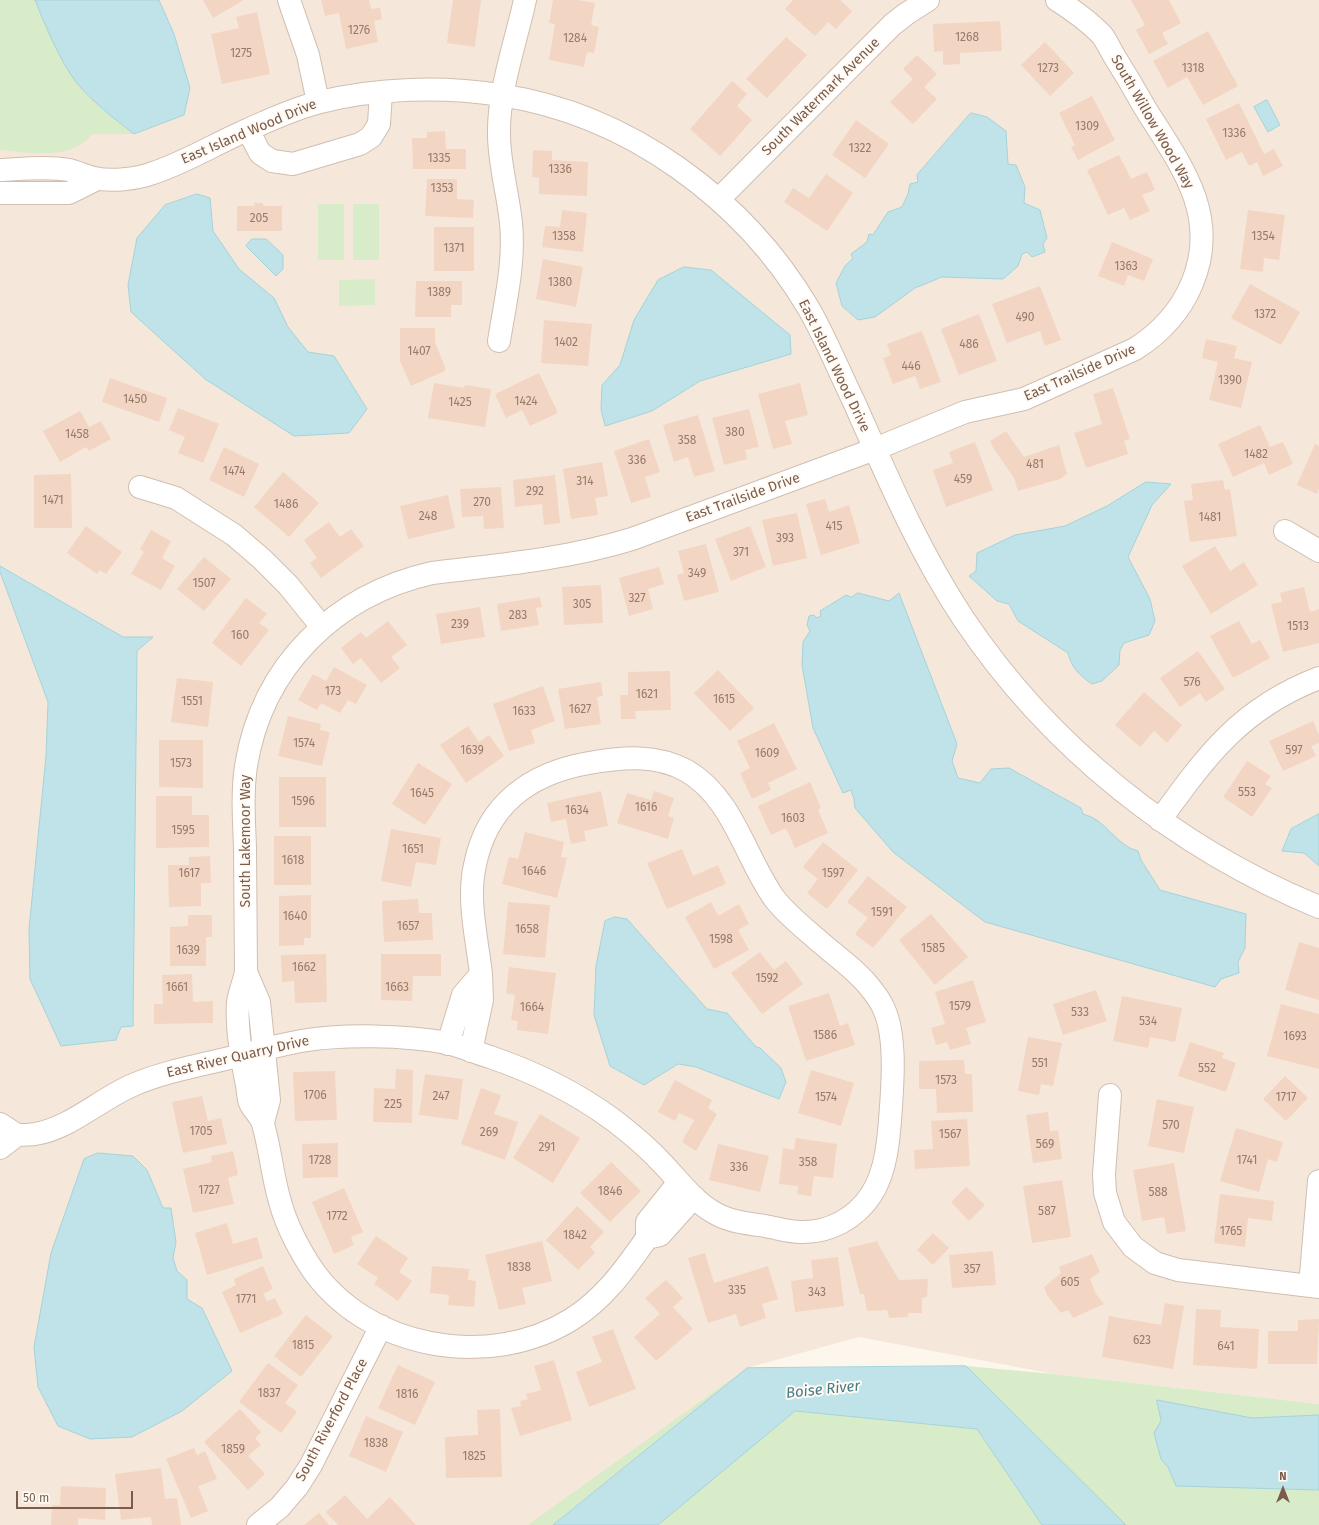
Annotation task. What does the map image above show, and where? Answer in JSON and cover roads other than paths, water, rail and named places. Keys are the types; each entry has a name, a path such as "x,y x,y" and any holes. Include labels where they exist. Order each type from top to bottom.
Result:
{"street":[{"path":"289,0 308,55 318,102"},
{"path":"500,341 512,259 512,241 511,223 498,133 503,95 526,0"},
{"name":"South Watermark Avenue","path":"719,199 892,26 906,14 928,0"},
{"name":"South Willow Wood Way","path":"1057,0 1080,14 1103,36 1184,172 1199,212 1201,234 1197,266"},
{"name":"East Island Wood Drive","path":"0,170 66,169 97,179 116,179 152,174 248,130 318,102 381,92 427,90 503,95 572,114 612,130 676,165 719,199 745,224 769,251 810,311 908,523 935,572 964,618 996,663 1031,705 1069,744 1110,781 1160,820 1206,850 1254,878 1319,908"},
{"path":"248,130 260,154 272,161 293,164 360,144 370,137 379,124 381,92"},
{"name":"East Island Wood Drive","path":"0,193 69,193 97,179"},
{"name":"East Trailside Drive","path":"272,690 294,656 322,626 364,597 414,577 432,573 562,557 598,550 632,539 875,449 965,412 1024,399 1136,349 1152,338 1173,317 1187,297 1197,266"},
{"path":"140,487 176,498 234,535 262,559 288,585 322,626"},
{"path":"1285,531 1319,551"},
{"path":"1160,820 1197,769 1235,728 1281,695 1319,678"},
{"name":"South Lakemoor Way","path":"272,690 258,719 252,741 245,782 246,972 238,1003 241,1055 250,1103 263,1122 278,1196 285,1219 295,1241 311,1267 331,1290 352,1308 381,1326 410,1338 437,1345 467,1348 497,1345 522,1340 549,1331 571,1319 593,1303 620,1277 647,1238 647,1222 686,1189"},
{"name":"East River Quarry Drive","path":"0,1148 8,1129 37,1134 56,1127 122,1090 153,1077 303,1041 352,1037 388,1038 448,1044 527,1071 586,1102 634,1137 656,1156 686,1189 711,1211 732,1221 801,1232 820,1230 837,1225 853,1215 868,1200 878,1182 884,1162 892,1094 891,1035 884,1008 866,982 790,916 774,898 724,806 703,783 686,771 664,762 641,757 617,758 568,766 540,777 523,787 500,810 484,836 474,867 473,902 481,974 482,1000 471,1051"},
{"name":"South Lakemoor Way","path":"246,972 258,1002 264,1050 269,1100 263,1122"},
{"path":"448,1044 463,995 481,974"},
{"path":"1110,1095 1104,1174 1105,1194 1114,1222 1133,1247 1155,1263 1178,1270 1315,1286 1319,1181"},
{"name":"South Riverford Place","path":"258,1525 280,1507 297,1487 311,1465 381,1326"}],"water":[{"path":"35,0 159,0 174,34 190,88 184,115 134,134 96,103 76,82 48,31"},
{"path":"1267,100 1280,125 1268,132 1254,107"},
{"path":"971,113 987,117 1006,131 1008,164 1016,165 1025,187 1024,203 1040,210 1047,238 1043,244 1045,252 1032,257 1027,252 1022,254 1018,266 1003,279 942,277 915,288 875,317 858,320 842,306 836,283 845,266 853,258 851,254 867,242 869,234 873,235 888,212 902,207 908,194 910,184 918,182 917,175"},
{"path":"197,194 210,198 213,231 239,269 274,298 288,327 308,352 334,356 367,409 349,433 294,436 205,379 131,312 128,285 137,238 165,205"},
{"path":"252,239 266,239 283,255 283,269 276,276 246,246"},
{"path":"684,267 711,270 790,335 791,354 700,381 652,411 605,426 601,409 602,385 620,365 634,320 658,280"},
{"path":"1146,482 1171,484 1152,505 1128,557 1150,599 1155,621 1149,635 1124,643 1120,650 1119,665 1102,681 1092,684 1077,671 1071,663 1068,653 1018,621 1009,604 997,601 969,576 976,571 977,553 1015,535 1065,526 1107,506"},
{"path":"0,566 123,637 153,637 137,651 133,1026 121,1027 116,1040 61,1046 30,979 29,929 46,756 48,702 0,572"},
{"path":"858,593 889,601 899,593 957,744 952,761 958,778 980,783 991,769 1009,768 1081,808 1083,814 1098,821 1123,844 1138,851 1141,860 1160,890 1246,914 1245,948 1238,962 1239,973 1221,979 1215,987 985,922 893,852 855,808 851,790 843,793 813,728 802,665 803,642 810,631 807,625 809,616 814,615 816,618 821,616 820,611 846,595 851,597"},
{"path":"1319,814 1319,866 1304,853 1282,851 1291,829"},
{"path":"615,917 627,919 707,1009 727,1013 756,1047 760,1048 781,1068 786,1082 779,1099 696,1067 678,1064 644,1085 610,1066 594,1015 596,966 605,921"},
{"path":"98,1153 133,1156 147,1170 163,1208 171,1208 176,1242 173,1258 177,1271 187,1280 187,1299 202,1308 232,1371 182,1411 132,1437 90,1439 58,1426 38,1387 34,1347 51,1253 84,1159"},
{"name":"Boise River","path":"966,1366 1126,1525 1042,1525 977,1429 795,1411 658,1525 553,1525 747,1368"},
{"path":"1157,1400 1252,1418 1319,1415 1319,1490 1176,1486 1168,1467 1161,1459 1154,1433 1161,1421"}]}
